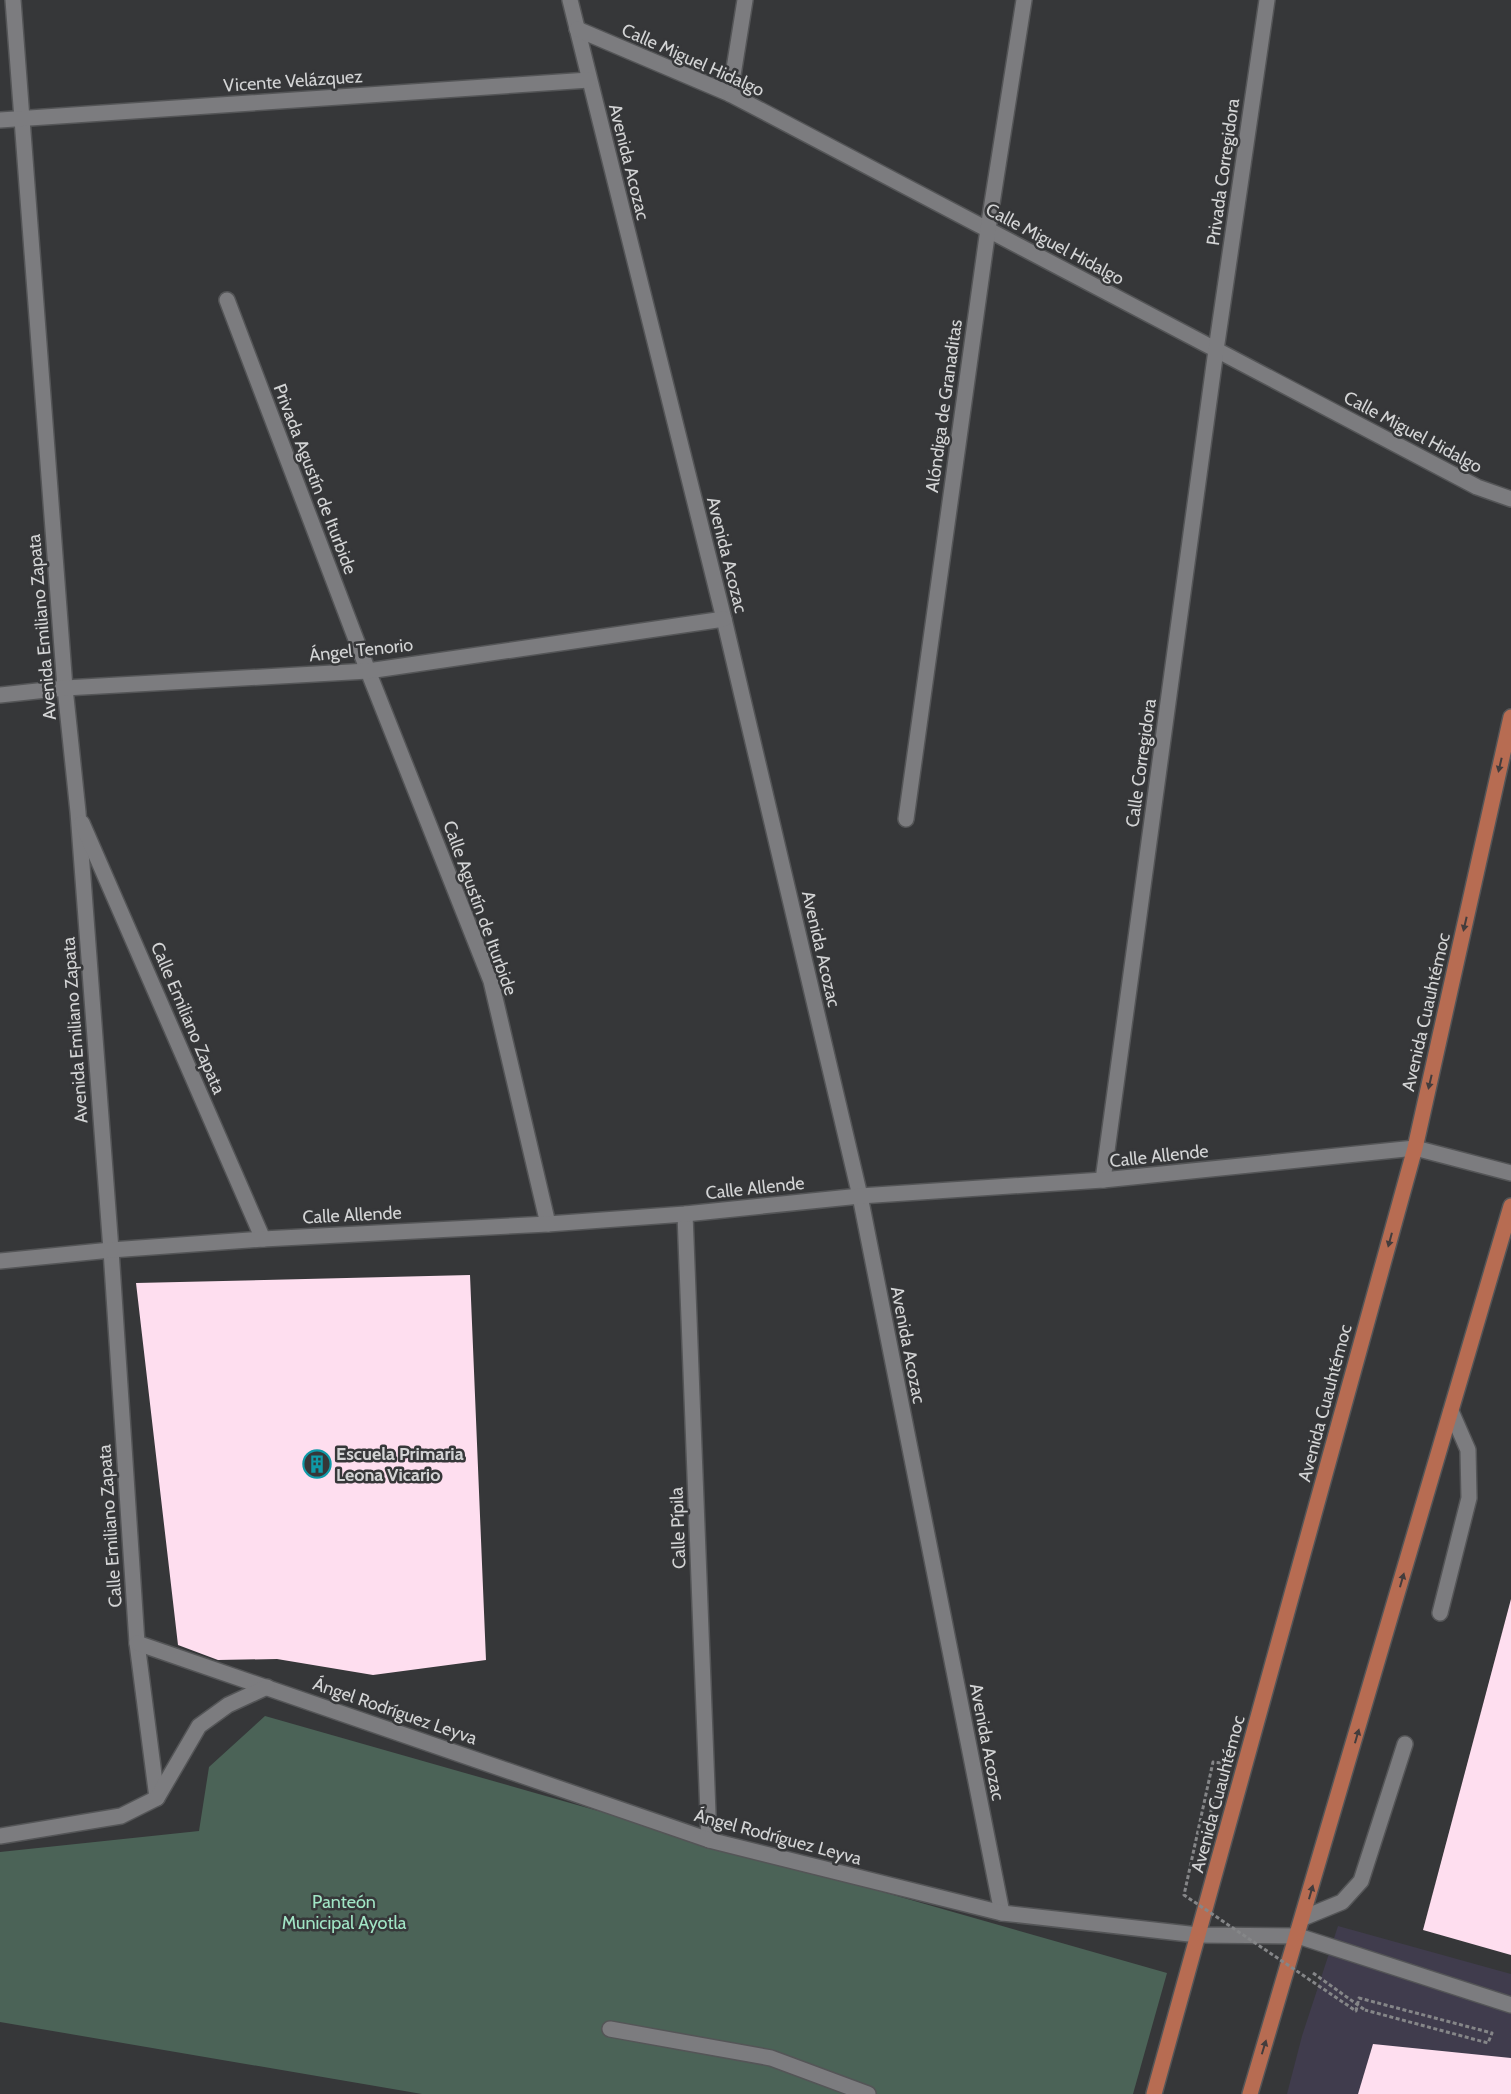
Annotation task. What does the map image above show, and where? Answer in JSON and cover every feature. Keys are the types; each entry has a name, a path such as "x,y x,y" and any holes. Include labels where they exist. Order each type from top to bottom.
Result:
{"main road":[{"name":"Avenida Cuauhtémoc","path":"1154,2094 1415,1148 1511,717"},
{"path":"1250,2094 1511,1206"}],"street":[{"name":"Avenida Emiliano Zapata","path":"13,0 65,688 78,812 111,1250"},
{"name":"Avenida Acozac","path":"570,0 724,619 860,1196 1002,1914"},
{"path":"730,94 745,0"},
{"name":"Alóndiga de Granaditas","path":"906,819 988,230 1024,0"},
{"name":"Privada Corregidora","path":"1216,350 1266,0"},
{"name":"Calle Miguel Hidalgo","path":"578,29 730,94 1477,487 1511,499"},
{"name":"Vicente Velázquez","path":"0,120 589,80"},
{"name":"Privada Agustín de Iturbide","path":"227,300 368,671"},
{"name":"Calle Corregidora","path":"1103,1180 1216,350"},
{"name":"Ángel Tenorio","path":"0,695 65,688 368,671 724,619"},
{"name":"Calle Agustín de Iturbide","path":"368,671 491,981 548,1224"},
{"name":"Calle Emiliano Zapata","path":"78,812 263,1239"},
{"name":"Calle Allende","path":"0,1261 111,1250 263,1239 548,1224 685,1214 860,1196 1103,1180 1415,1148 1511,1173"},
{"name":"Calle Pípila","path":"685,1214 709,1840"},
{"name":"Calle Emiliano Zapata","path":"111,1250 137,1643 157,1798"},
{"path":"1440,1613 1469,1498 1468,1450 1451,1412"},
{"name":"Ángel Rodríguez Leyva","path":"137,1643 267,1686 709,1840 1002,1914 1198,1935 1298,1936 1511,2005"},
{"path":"0,1836 121,1816 157,1798 199,1726 228,1705 267,1686"},
{"path":"1303,1918 1342,1902 1361,1881 1405,1744"},
{"path":"610,2029 771,2058 868,2094"}],"path":[{"path":"1199,1863 1222,1763 1213,1762 1184,1895 1356,2011 1359,1998 1492,2033 1488,2043 1365,2010 1291,1958"}],"shaded area":[{"path":"1338,1926 1511,1974 1511,2094 1287,2094 1302,2036"}],"green space":[{"name":"Panteón Municipal Ayotla","path":"265,1716 1167,1973 1133,2094 422,2094 0,2022 0,1852 199,1831 209,1767"}],"building":[{"name":"Escuela Primaria Leona Vicario","path":"470,1275 486,1660 373,1675 277,1659 218,1660 178,1645 136,1283"},
{"path":"1511,1599 1511,1955 1423,1930"},
{"path":"1373,2044 1511,2058 1511,2094 1358,2094"}],"place":[{"name":"Escuela Primaria Leona Vicario","path":"317,1464"}]}
